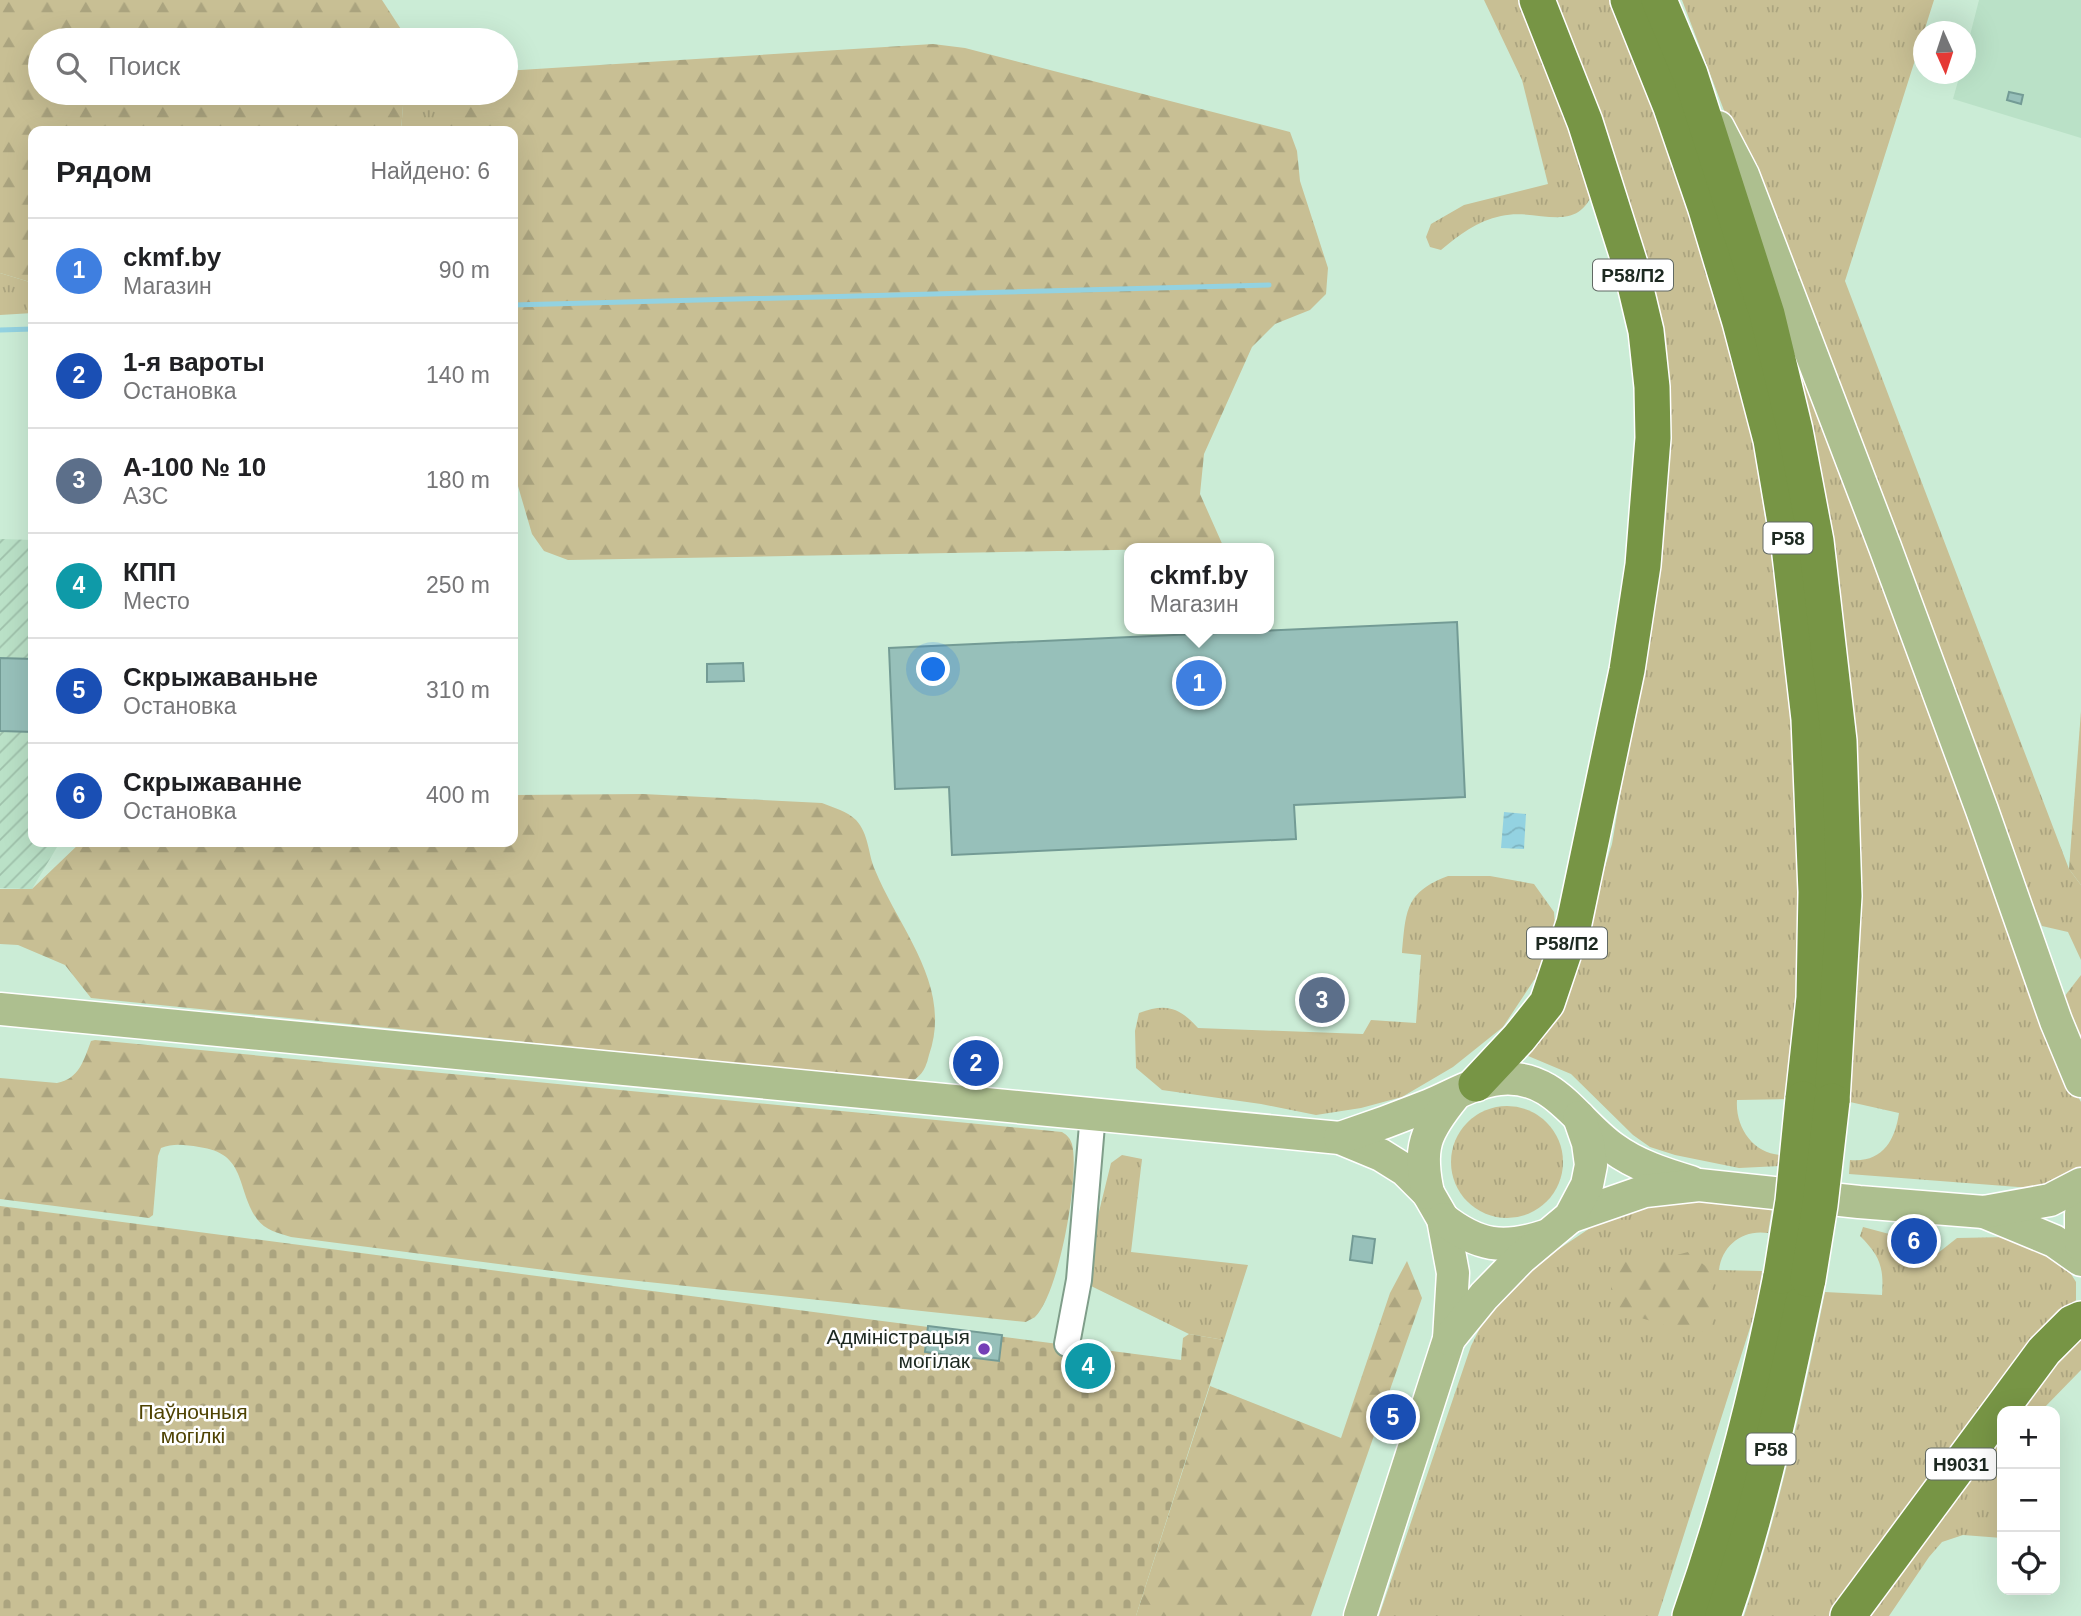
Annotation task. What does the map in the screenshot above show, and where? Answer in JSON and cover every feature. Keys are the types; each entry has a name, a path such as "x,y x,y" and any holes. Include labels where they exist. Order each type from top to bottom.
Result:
{"highway":[{"name":"Р58/П2","path":"1465,1089 1519,1038 1547,1003 1574,923 1627,670 1643,565 1653,438 1652,387 1646,331 1630,264 1585,122 1537,0"},
{"name":"Р58","path":"1628,0 1671,107 1705,206 1740,322 1771,440 1789,545 1809,719 1816,892 1814,998 1820,1205 1763,1364 1734,1475 1690,1616"},
{"name":"Р58","path":"1658,0 1690,74 1768,314 1795,430 1816,541 1839,741 1844,896 1817,1100"},
{"name":"Р58","path":"1723,1616 1753,1520 1778,1424 1795,1278"},
{"name":"Н9031","path":"1848,1616 2044,1352 2072,1323 2081,1318"}],"main road":[{"path":"1690,74 1747,187 1885,547 2056,1021 2081,1081"},
{"path":"0,1009 1340,1138 1381,1155 1405,1170 1435,1206 1464,1234 1497,1245 1522,1244 1645,1191 1699,1185"},
{"name":"Р58/П2","path":"1360,1616 1449,1339 1453,1273 1423,1171 1423,1148 1432,1123 1465,1089 1501,1079 1527,1081 1554,1092 1578,1116 1588,1143 1591,1165 1587,1185 1560,1226 1521,1258 1484,1296 1449,1339"},
{"path":"1340,1138 1395,1120 1465,1089"},
{"path":"1578,1116 1613,1148 1653,1170 1699,1185 1984,1212 2050,1200 2081,1184"},
{"path":"1984,1212 2054,1241 2081,1261"},
{"path":"2081,1214 2081,1245"}],"street":[{"path":"1067,1344 1079,1280 1093,1113"}],"shaded area":[{"path":"1979,0 2081,0 2081,138 1953,99 1957,84 1976,84 1976,21 1974,21"},
{"path":"0,539 28,540 28,847 57,847 32,889 0,888"}],"green space":[{"path":"0,0 382,0 400,28 28,28 28,105 403,105 401,126 28,126 28,281 0,273"},
{"path":"1484,0 1529,0 1594,189 1587,204 1578,212 1555,217 1515,214 1492,218 1469,229 1441,250 1430,247 1426,237 1431,224 1464,205 1548,184 1522,80"},
{"path":"1555,0 1616,0 1740,360 1789,668 1801,885 1795,1078 1791,1099 1737,1100 1737,1110 1748,1138 1763,1150 1783,1155 1782,1166 1739,1168 1650,1147 1633,1135 1571,1074 1521,1053 1569,984 1612,844 1650,616 1671,424 1658,311 1613,150"},
{"path":"1682,0 1934,0 1927,21 1913,21 1913,66 1845,281 2069,869 2081,885 2081,960 2068,932 2042,926 1979,781"},
{"path":"933,44 965,48 1290,132 1297,151 1300,181 1328,268 1326,294 1310,310 1275,324 1252,347 1204,454 1200,494 1222,543 1124,543 1124,550 568,560 544,551 532,534 518,486 518,126 446,126 446,105 518,105 518,70"},
{"path":"403,105 446,105 446,126 401,126"},
{"path":"0,273 28,281 28,313 0,315"},
{"path":"1783,314 2071,1084 2081,1102 2081,1168 2060,1183 2031,1188 1849,1174 1850,1160 1871,1158 1885,1148 1894,1133 1899,1113 1850,1102 1860,936 1857,771 1849,670 1824,491"},
{"path":"2081,711 2081,885 2069,869"},
{"path":"643,794 822,803 852,817 866,838 885,893 929,982 935,1030 927,1063 919,1076 912,1081 91,998 65,965 18,945 0,944 0,889 32,889 76,847 518,847 518,795"},
{"path":"1448,876 1490,876 1534,884 1554,912 1557,951 1546,973 1534,980 1503,1027 1453,1067 1402,1097 1361,1108 1316,1115 1162,1090 1136,1068 1135,1031 1139,1013 1157,1008 1178,1011 1198,1028 1363,1034 1371,1020 1416,1023 1421,955 1402,953 1407,914 1410,905 1423,889"},
{"path":"2081,975 2081,1041 2064,997"},
{"path":"91,1041 1062,1132 1071,1142 1074,1160 1066,1234 1044,1304 1035,1317 1026,1322 591,1276 291,1237 260,1223 250,1208 233,1165 214,1151 199,1147 175,1145 161,1148 153,1215 149,1218 0,1199 0,1078 57,1083 64,1081 80,1068"},
{"path":"1507,1106 1528,1111 1546,1123 1558,1141 1563,1162 1558,1183 1546,1201 1528,1213 1507,1218 1486,1213 1468,1201 1456,1183 1451,1162 1456,1141 1468,1123 1486,1111"},
{"path":"1122,1155 1142,1159 1131,1252 1248,1265 1224,1340 1189,1334 1091,1286 1096,1224 1111,1163"},
{"path":"1692,1199 1772,1208 1768,1233 1742,1236 1729,1246 1721,1261 1719,1270 1762,1271 1756,1309 1658,1616 1379,1616 1471,1346 1496,1296 1532,1267 1617,1210"},
{"name":"Паўночныя могілкі","path":"0,1206 1181,1360 1183,1338 1189,1334 1224,1340 1136,1616 0,1616"},
{"path":"1863,1227 1893,1235 1904,1251 1938,1253 1957,1238 2008,1237 2039,1246 2066,1266 2076,1282 2076,1300 2034,1349 1836,1616 1744,1616 1789,1455 1825,1292 1882,1295 1881,1269 1876,1256 1860,1236"},
{"path":"1688,1252 1709,1269 1713,1298 1711,1328 1705,1332 1680,1330 1638,1317 1618,1319 1611,1300 1611,1265 1627,1256 1658,1260"},
{"path":"1407,1261 1422,1298 1311,1616 1136,1616 1210,1386 1341,1438 1390,1293"},
{"path":"2081,1332 2081,1370 2046,1406 2019,1406"},
{"path":"1997,1435 1997,1538 1963,1535 1942,1542 1889,1616 1862,1616"}],"water":[{"path":"1504,812 1526,814 1524,849 1501,848"}],"building":[{"path":"2009,92 2023,95 2021,104 2007,100"},
{"path":"1457,622 1465,797 1294,805 1296,839 952,855 949,787 895,789 889,648 1195,634 1274,634 1274,630"},
{"path":"0,658 28,659 28,732 0,731"},
{"path":"743,663 744,681 707,682 707,664"},
{"path":"1353,1236 1375,1239 1372,1263 1350,1260"},
{"path":"928,1326 1002,1335 999,1361 925,1352"},
{"path":"1082,1357 1094,1357 1094,1374 1082,1374"}],"waterway":[{"path":"518,305 1269,285"},
{"path":"0,330 28,329"}],"place":[{"name":"ckmf.by","path":"1199,683"},
{"name":"А-100 № 10","path":"1322,1000"},
{"name":"1-я вароты","path":"976,1063"},
{"name":"Скрыжаванне","path":"1914,1241"},
{"name":"Адміністрацыя могілак","path":"984,1349"},
{"name":"КПП","path":"1088,1366"},
{"name":"Скрыжаваньне","path":"1393,1417"}]}
